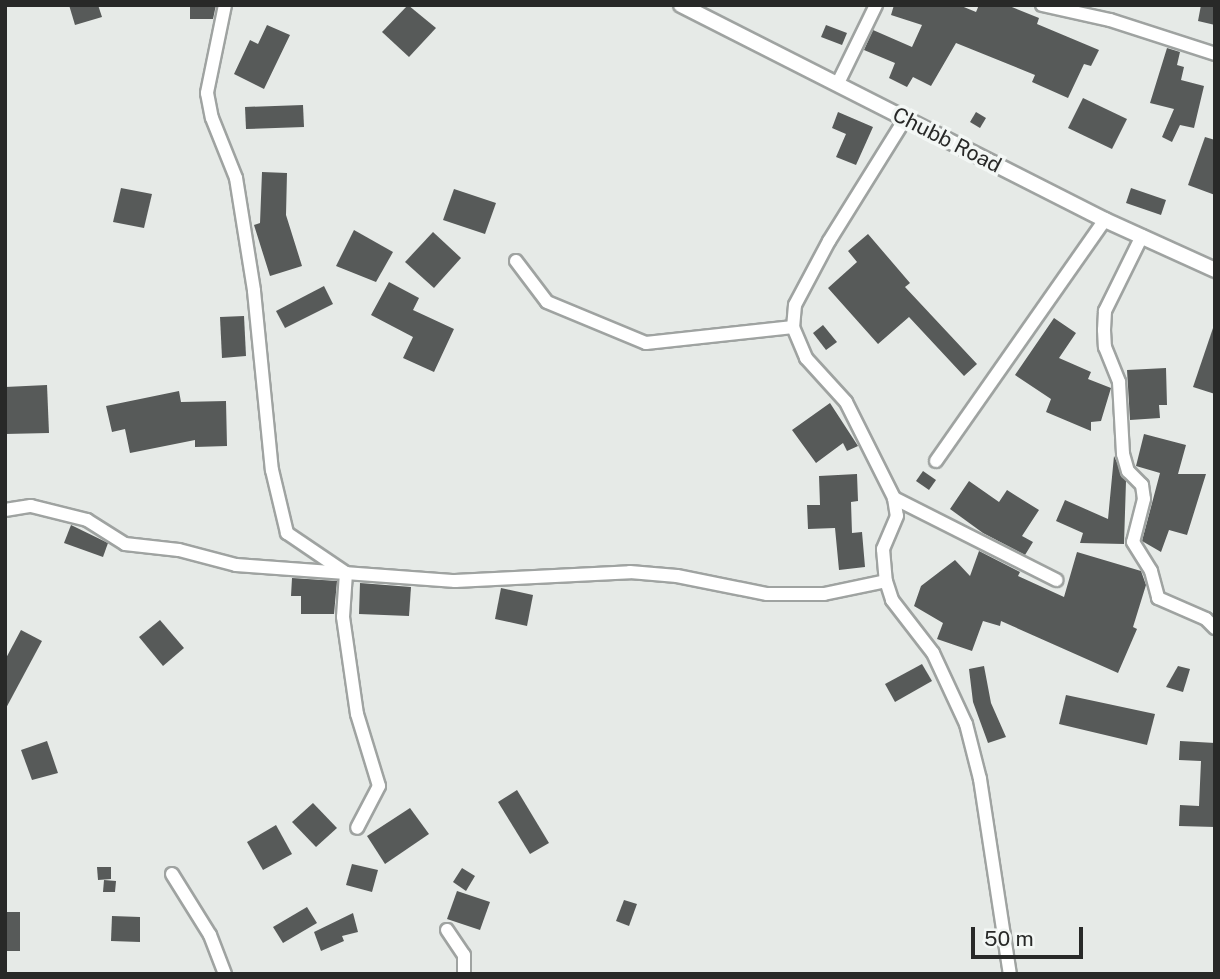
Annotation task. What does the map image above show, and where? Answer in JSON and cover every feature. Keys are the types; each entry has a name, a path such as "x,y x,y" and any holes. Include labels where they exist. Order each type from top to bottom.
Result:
{"street":[{"path":"225,5 207,93 212,118 236,178 254,291 272,470 287,533 346,573"},
{"name":"Chubb Road","path":"681,5 1105,220 1215,270"},
{"path":"838,83 876,5"},
{"path":"1042,5 1111,20 1215,54"},
{"path":"905,119 823,252 795,305 793,327 806,358 846,402 894,498 897,516 883,549 886,581 892,600 933,653 966,724 980,779 1010,974"},
{"path":"936,461 1105,220"},
{"path":"1142,236 1105,311 1104,330 1105,347 1119,382 1123,454 1128,471 1142,485 1144,499 1133,542 1151,571 1158,598 1206,619 1215,628"},
{"path":"516,261 547,302 646,343 793,327"},
{"path":"894,498 1056,580"},
{"path":"5,510 42,509 87,520 125,544 179,550 236,565 455,581 630,572 677,576 767,594 824,594 886,581"},
{"path":"346,573 343,617 357,714 379,786 356,828"},
{"path":"172,874 211,935 225,974"},
{"path":"447,930 464,955 464,974"}],"building":[{"path":"69,5 98,5 102,17 75,25"},
{"path":"190,5 216,5 213,19 190,19"},
{"path":"408,5 436,28 409,57 382,32"},
{"path":"894,5 959,5 976,12 979,5 1007,5 1039,18 1037,24 1099,50 1091,66 1084,64 1068,98 1032,82 1035,75 956,43 931,86 913,77 907,87 889,78 895,63 864,50 873,30 912,47 922,25 891,15"},
{"path":"1201,5 1215,5 1215,25 1198,21"},
{"path":"267,25 290,35 264,89 234,74 250,40 258,44"},
{"path":"826,25 847,33 842,45 821,37"},
{"path":"1167,48 1180,52 1177,65 1184,67 1181,80 1204,86 1194,128 1180,125 1172,142 1162,137 1174,109 1150,103"},
{"path":"1083,98 1127,119 1112,149 1068,128"},
{"path":"303,105 304,127 246,129 245,107"},
{"path":"838,112 873,127 856,165 836,157 846,134 832,128"},
{"path":"976,112 986,118 980,128 970,122"},
{"path":"1205,137 1215,140 1215,195 1188,185"},
{"path":"262,172 287,173 286,215 302,266 270,276 254,225 260,223"},
{"path":"121,188 152,194 144,228 113,222"},
{"path":"1131,188 1166,200 1161,215 1126,203"},
{"path":"454,189 496,203 485,234 443,220"},
{"path":"354,230 393,252 376,282 336,266"},
{"path":"433,232 461,258 434,288 405,262"},
{"path":"868,234 910,283 905,287 977,364 964,376 909,317 878,344 828,288 857,262 848,251"},
{"path":"389,282 419,298 413,310 454,329 434,372 403,358 413,337 371,315"},
{"path":"324,286 333,304 285,328 276,311"},
{"path":"244,316 246,356 222,358 220,317"},
{"path":"1054,318 1076,333 1059,358 1091,372 1088,379 1111,388 1101,421 1091,422 1091,431 1046,412 1051,399 1015,375"},
{"path":"823,325 837,342 826,350 813,333"},
{"path":"1215,328 1215,394 1193,387"},
{"path":"1166,368 1167,405 1159,405 1160,418 1130,420 1127,370"},
{"path":"47,385 49,433 5,434 5,387"},
{"path":"179,391 181,402 226,401 227,446 195,447 195,440 130,453 125,429 112,432 106,406"},
{"path":"830,403 858,446 847,451 843,443 816,463 792,430"},
{"path":"1144,434 1186,445 1178,474 1206,474 1187,535 1169,530 1161,552 1142,541 1160,473 1136,466"},
{"path":"1114,456 1126,481 1124,544 1080,543 1083,533 1056,521 1065,500 1108,519"},
{"path":"923,471 936,480 929,490 916,481"},
{"path":"857,474 858,501 851,502 852,533 862,532 865,567 839,570 835,528 808,529 807,505 820,505 819,476"},
{"path":"969,481 999,502 1007,490 1039,510 1022,536 1033,542 1025,555 983,533 950,509"},
{"path":"71,525 108,543 103,557 64,543"},
{"path":"979,551 1020,572 1018,576 1064,597 1077,552 1141,571 1146,585 1133,627 1137,629 1118,673 1001,621 1000,626 983,621 972,651 937,639 943,623 914,606 921,586 955,560 970,576"},
{"path":"292,578 337,581 334,614 301,614 301,596 291,596"},
{"path":"360,583 411,587 409,616 359,614"},
{"path":"501,588 533,595 527,626 495,619"},
{"path":"160,620 184,648 163,666 139,637"},
{"path":"21,630 42,641 5,710 5,660"},
{"path":"922,664 932,681 895,702 885,684"},
{"path":"984,666 991,703 1006,737 988,743 973,702 969,669"},
{"path":"1178,666 1190,669 1183,692 1166,687"},
{"path":"1066,695 1155,714 1147,745 1059,724"},
{"path":"47,741 58,773 32,780 21,750"},
{"path":"1180,741 1215,743 1215,827 1179,826 1180,805 1199,806 1201,761 1179,760"},
{"path":"517,790 549,843 530,854 498,802"},
{"path":"313,803 337,828 316,847 292,822"},
{"path":"410,808 429,834 385,864 367,836"},
{"path":"276,825 292,854 263,870 247,842"},
{"path":"352,864 378,870 372,892 346,885"},
{"path":"97,867 111,867 111,879 98,880"},
{"path":"462,868 475,876 466,891 453,882"},
{"path":"104,880 116,881 115,892 103,892"},
{"path":"457,891 490,902 480,930 447,919"},
{"path":"624,900 637,904 629,926 616,921"},
{"path":"307,907 317,923 283,943 273,927"},
{"path":"5,912 20,912 20,951 5,951"},
{"path":"353,913 358,932 342,936 344,941 321,951 314,932"},
{"path":"112,916 140,917 140,942 111,941"}]}
